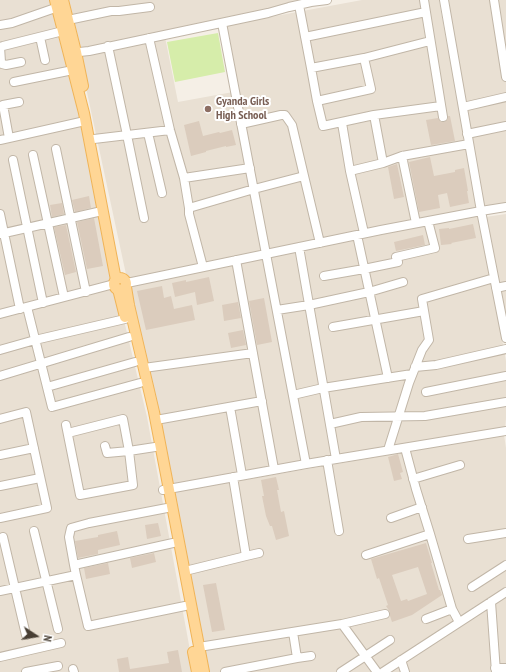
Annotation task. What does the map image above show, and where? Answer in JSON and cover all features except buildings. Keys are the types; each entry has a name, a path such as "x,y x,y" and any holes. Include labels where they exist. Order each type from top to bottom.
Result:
{"main road":[{"path":"60,3 68,20 73,70 85,121 102,211 120,284 129,305 156,420 166,489 167,508 197,672"},
{"path":"60,3 63,31 72,52 109,207 125,320 185,571 204,672"}],"street":[{"path":"72,52 89,51 268,13 311,1 327,0"},
{"path":"424,0 443,117"},
{"path":"444,0 481,211 506,338"},
{"path":"494,0 506,77"},
{"path":"0,25 12,23 60,3"},
{"path":"299,5 323,126 374,115 441,106"},
{"path":"68,20 112,11 150,7"},
{"path":"305,37 426,12"},
{"path":"222,23 306,464"},
{"path":"21,62 6,65 2,64 0,48 2,46 63,31"},
{"path":"40,37 45,60"},
{"path":"149,38 170,130 184,178 189,214 203,267"},
{"path":"311,68 364,58 430,41"},
{"path":"108,46 144,218"},
{"path":"317,101 371,89 364,58"},
{"path":"14,82 73,70"},
{"path":"463,106 506,97"},
{"path":"8,138 2,105 19,102"},
{"path":"241,124 285,115 292,125 320,243"},
{"path":"374,115 383,163"},
{"path":"0,140 85,121"},
{"path":"342,123 360,234 364,270 388,378"},
{"path":"468,134 506,126"},
{"path":"94,139 170,130"},
{"path":"148,132 162,193"},
{"path":"350,171 383,163 402,156 469,144"},
{"path":"56,150 86,292"},
{"path":"33,155 64,297"},
{"path":"402,156 416,223"},
{"path":"13,160 43,302"},
{"path":"184,178 250,168"},
{"path":"189,208 304,176"},
{"path":"0,310 0,314 43,302 120,284 360,234 506,207"},
{"path":"2,233 102,211"},
{"path":"0,214 2,233 23,308 35,340 52,408 140,382"},
{"path":"324,276 364,270 398,262 396,257 435,248 428,221"},
{"path":"299,247 336,459"},
{"path":"236,260 274,469"},
{"path":"388,450 414,370 422,350 429,340 422,299 494,278"},
{"path":"277,310 309,305 369,292 403,282"},
{"path":"496,288 506,286"},
{"path":"333,326 424,310"},
{"path":"0,350 35,340 125,320"},
{"path":"0,376 129,337"},
{"path":"293,394 388,378 414,370 506,349"},
{"path":"144,368 253,353"},
{"path":"47,387 135,362"},
{"path":"426,392 506,376"},
{"path":"156,420 262,402"},
{"path":"330,424 361,417 425,416 506,402"},
{"path":"230,407 242,475"},
{"path":"0,419 26,412 47,508 0,518"},
{"path":"123,419 129,451 133,485 80,495 67,429 123,419"},
{"path":"166,489 274,469 506,431"},
{"path":"105,446 107,453 113,454 155,447"},
{"path":"0,455 34,448"},
{"path":"405,448 452,609 459,622"},
{"path":"327,460 340,531"},
{"path":"413,479 460,466"},
{"path":"233,477 246,556"},
{"path":"0,486 40,478"},
{"path":"167,508 89,523 71,528 69,537 88,626 184,606"},
{"path":"391,518 422,508"},
{"path":"34,531 58,629"},
{"path":"468,539 506,532"},
{"path":"366,555 430,534"},
{"path":"3,537 26,635"},
{"path":"74,565 173,543"},
{"path":"185,571 258,553"},
{"path":"472,587 506,565"},
{"path":"0,591 76,575"},
{"path":"383,672 506,592"},
{"path":"491,602 496,670 506,668"},
{"path":"426,619 452,609"},
{"path":"199,647 342,624 385,614"},
{"path":"342,624 377,672"},
{"path":"293,632 297,658"},
{"path":"341,672 390,640"},
{"path":"0,657 61,643"},
{"path":"226,672 311,656"},
{"path":"401,660 405,672"},
{"path":"26,672 58,666"}],"shaded area":[{"path":"0,0 52,0 54,6 0,23"},
{"path":"65,0 308,0 309,1 77,50"},
{"path":"362,0 439,0 477,208 269,249 227,25"},
{"path":"446,0 506,0 506,206 482,209"},
{"path":"56,11 114,279 112,283 0,312 0,28"},
{"path":"165,37 178,102 233,92 263,252 127,279 79,55"},
{"path":"506,214 506,332 485,217"},
{"path":"479,215 506,361 505,430 307,462 270,257"},
{"path":"264,258 303,462 172,485 130,286"},
{"path":"112,287 117,291 147,417 194,672 0,672 0,318"},
{"path":"504,435 506,448 506,589 380,672 207,672 174,492"},
{"path":"506,593 506,672 387,672"}],"green space":[{"path":"218,33 225,72 175,82 167,42"}],"place":[{"name":"Gyanda Girls High School","path":"208,109"}]}
